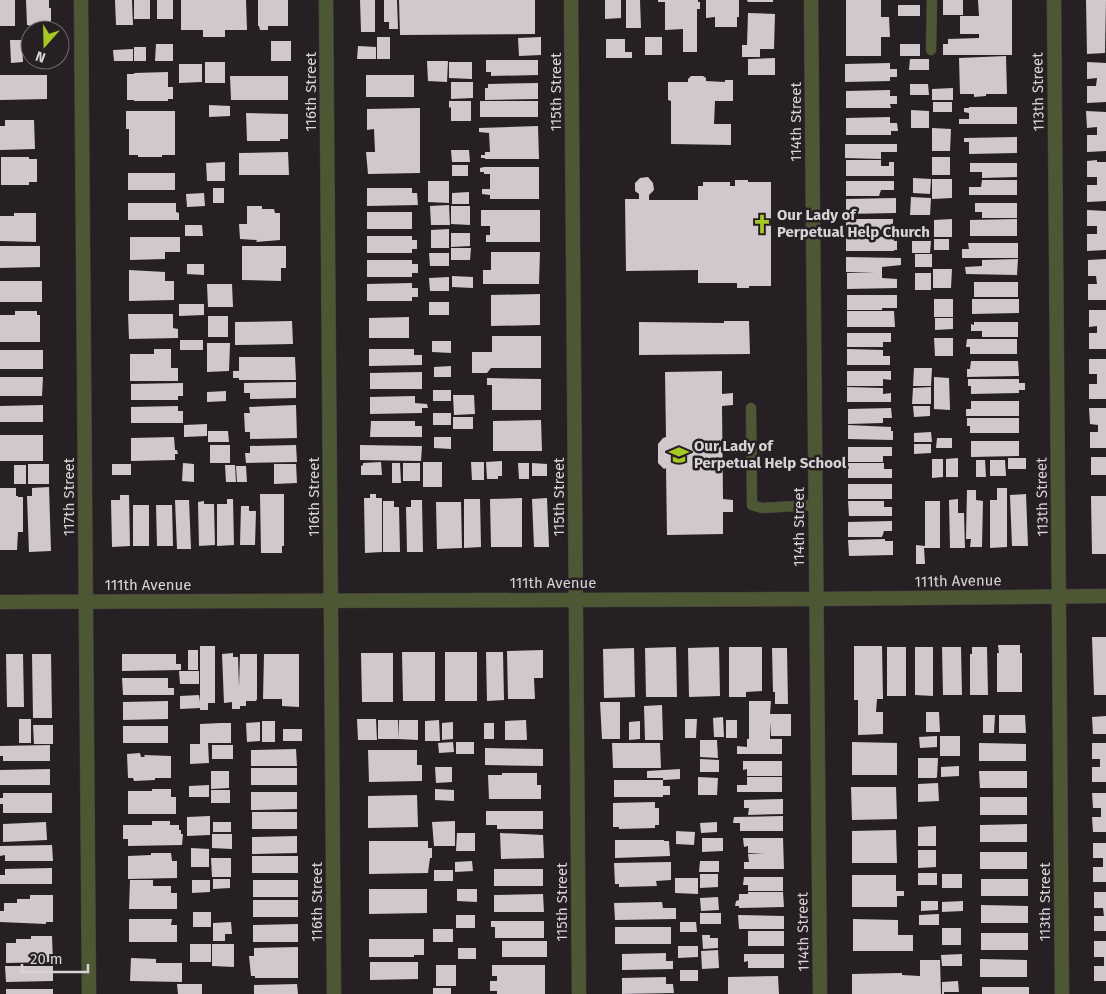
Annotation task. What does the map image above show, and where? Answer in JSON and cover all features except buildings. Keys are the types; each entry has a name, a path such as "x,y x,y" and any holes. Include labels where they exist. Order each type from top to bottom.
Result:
{"street":[{"name":"117th Street","path":"82,0 89,994"},
{"name":"116th Street","path":"326,0 334,994"},
{"name":"115th Street","path":"571,0 579,994"},
{"name":"114th Street","path":"811,0 820,994"},
{"name":"113th Street","path":"1054,0 1062,994"},
{"name":"111th Avenue","path":"0,602 1106,596"}],"lane":[{"path":"931,50 932,0"},
{"path":"751,408 752,505 762,508 815,505"}],"place":[{"name":"Our Lady of Perpetual Help Church","path":"762,224"},
{"name":"Our Lady of Perpetual Help School","path":"679,455"}]}
